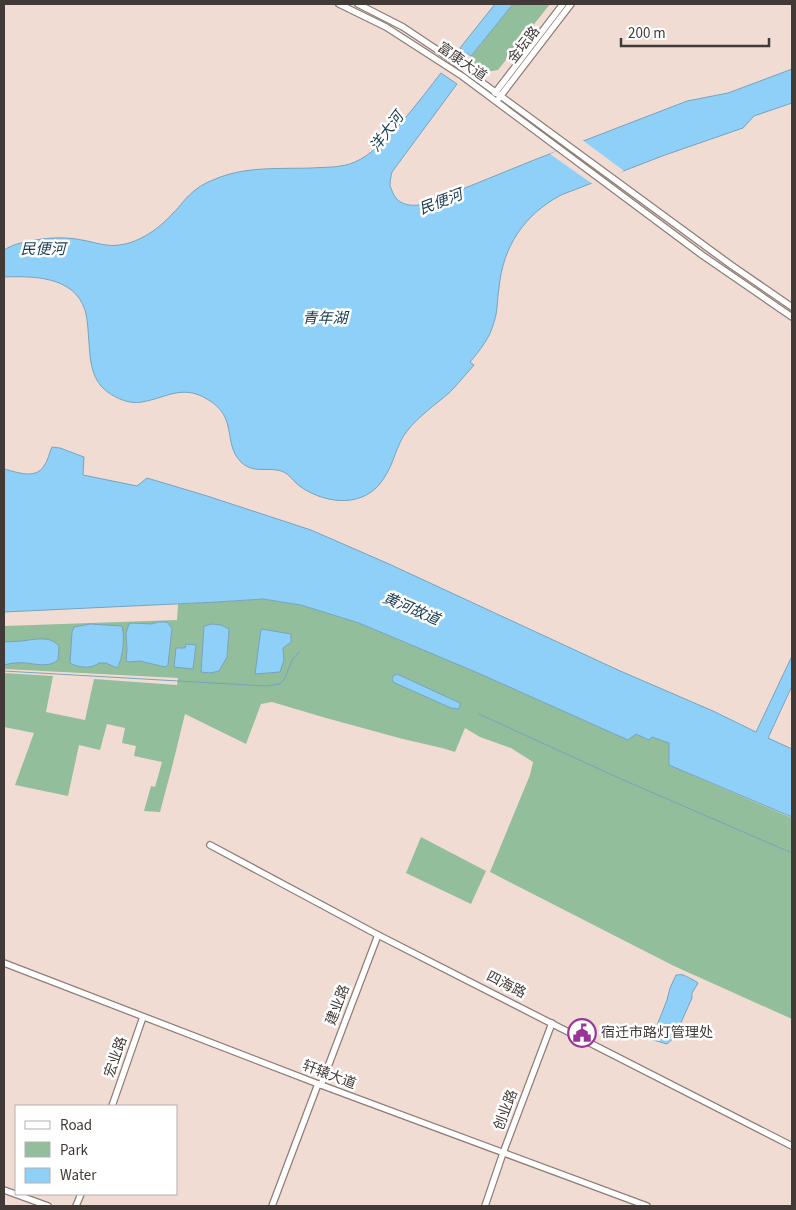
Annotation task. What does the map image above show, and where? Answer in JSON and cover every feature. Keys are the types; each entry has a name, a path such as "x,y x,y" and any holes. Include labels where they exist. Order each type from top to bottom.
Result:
{"street":[{"name":"富康大道","path":"339,4 386,27 462,76 702,255 792,317"},
{"name":"富康大道","path":"358,4 403,27 442,53 731,265 792,307"},
{"name":"金坛路","path":"494,100 563,4"},
{"name":"金坛路","path":"498,93 571,4"},
{"path":"523,122 528,115"},
{"name":"四海路","path":"210,845 378,935 792,1146"},
{"name":"建业路","path":"272,1206 378,935"},
{"name":"轩辕大道","path":"4,963 320,1085 646,1206"},
{"name":"宏业路","path":"112,1105 143,1017"},
{"name":"创业路","path":"485,1206 552,1023"},
{"path":"18,1195 48,1206"}],"green space":[{"path":"513,4 550,4 498,70 485,72 468,60"},
{"path":"263,599 301,605 359,623 478,673 635,734 649,739 652,736 670,743 669,765 792,818 792,1019 674,966 490,872 530,775 533,762 511,748 480,737 465,728 455,752 272,702 261,704 246,744 185,714 160,812 144,811 151,786 155,787 162,762 134,756 136,746 122,743 125,728 107,724 100,750 79,745 68,796 15,785 34,733 4,727 4,673 53,676 46,712 85,720 94,679 177,685 178,678 4,669 4,626 177,620 178,604"},
{"path":"421,837 486,871 471,904 406,873"}],"water":[{"path":"495,4 513,4 471,56 460,48"},
{"name":"青年湖","path":"792,69 792,103 754,116 743,128 665,155 561,195 536,212 518,233 505,259 501,273 495,318 487,339 470,362 474,365 449,393 407,431 400,442 387,473 376,488 367,495 357,499 334,500 322,497 301,487 282,471 246,466 235,455 227,422 223,414 217,406 198,395 182,392 174,393 137,403 125,401 109,393 101,386 93,371 85,310 80,299 72,290 51,280 4,277 4,250 19,243 52,238 67,238 109,245 127,244 149,234 162,224 197,189 225,176 249,170 333,167 355,162 390,135 441,73 457,84 392,172 390,185 393,193 399,201 408,205 428,203 687,101 728,93"},
{"name":"黄河故道","path":"52,447 84,457 83,475 137,486 147,478 311,530 756,732 792,656 792,686 768,738 792,749 792,817 669,765 669,743 652,737 649,740 636,734 628,740 478,673 359,623 301,605 263,599 4,612 4,469 26,474 36,473 45,464"},
{"path":"167,622 172,628 168,665 165,667 140,661 126,661 126,633 129,624 152,624"},
{"path":"90,624 122,626 123,647 117,668 106,663 85,667 70,663 74,627"},
{"path":"212,624 221,625 229,629 227,657 219,671 201,672 204,626"},
{"path":"261,629 291,634 291,642 283,648 284,660 280,672 255,674"},
{"path":"36,639 51,640 56,643 59,646 58,660 48,664 12,663 4,665 4,642"},
{"path":"186,644 196,645 193,669 174,667 176,648 185,648"},
{"path":"397,674 460,703 459,709 451,708 395,683 392,680 393,676"},
{"path":"676,975 682,975 698,983 692,993 692,998 677,1035 667,1044 652,1038"}],"pier":[{"path":"581,139 624,171 594,185 550,154"}],"waterway":[{"name":"洋大河","path":"462,55 469,47"},
{"path":"4,671 266,686 280,684 285,678 292,660 299,652"},
{"path":"479,714 621,779 792,853"}],"place":[{"name":"宿迁市路灯管理处","path":"582,1033"}],"water label":[{"name":"民便河","path":"441,202"},
{"name":"民便河","path":"43,249"}]}
